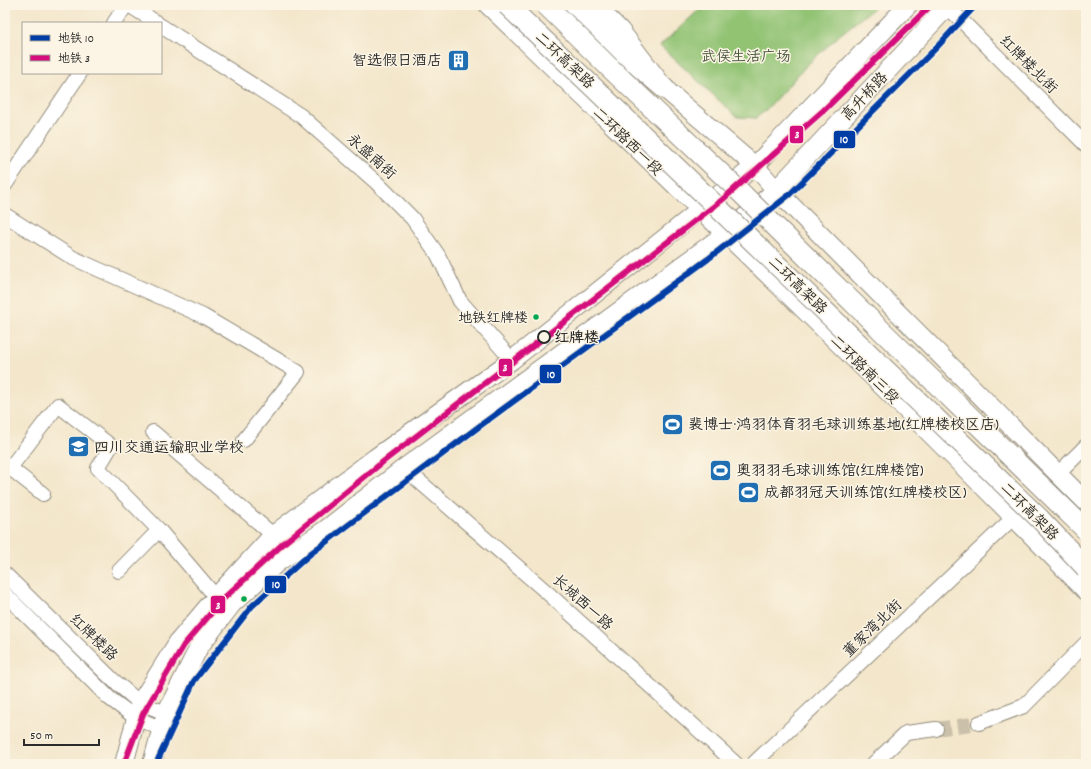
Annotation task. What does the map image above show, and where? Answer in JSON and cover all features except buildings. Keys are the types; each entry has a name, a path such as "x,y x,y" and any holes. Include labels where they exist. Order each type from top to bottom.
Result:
{"highway":[{"name":"二环高架路","path":"507,5 1040,519 1086,568"},
{"name":"二环高架路","path":"546,5 1086,530"},
{"path":"571,5 602,35 665,89"}],"main road":[{"name":"二环路西一段","path":"488,5 725,234"},
{"path":"595,5 620,30 665,89 754,166 776,190 1086,502"},
{"name":"高升桥路","path":"124,764 138,710 178,642 272,535 375,458 512,360 754,166 908,5"},
{"name":"高升桥路","path":"152,764 164,721 199,647 233,603 278,562 326,530 404,468 725,234 776,190 948,6"},
{"name":"二环路南三段","path":"725,234 815,319 1014,517 1086,591"}],"street":[{"path":"115,22 127,5 155,22"},
{"name":"红牌楼北街","path":"948,6 1086,145"},
{"name":"永盛南街","path":"162,27 301,116 376,182 412,218 438,255 460,301 512,360"},
{"path":"5,185 79,74"},
{"path":"5,215 73,258 203,316 298,372 244,440"},
{"path":"43,494 10,468 58,405 111,446 98,468 159,530 216,597"},
{"path":"153,432 272,535"},
{"path":"1058,474 1086,446"},
{"name":"长城西一路","path":"404,468 550,595 736,764"},
{"name":"董家湾北街","path":"753,764 1014,517"},
{"path":"118,571 159,530"},
{"name":"红牌楼路","path":"5,574 112,679 138,710"},
{"name":"红牌楼路","path":"5,594 109,698 164,721"},
{"path":"979,723 1024,706 1086,643"},
{"path":"873,764 906,733 936,729"}],"green space":[{"name":"武侯生活广场","path":"704,5 878,5 842,33 807,65 765,111 756,118 737,117 660,46"}],"tunnel":[{"path":"936,729 979,723"}],"metro line":[{"name":"3","path":"124,764 143,714 184,645 223,599 285,542 384,461 722,200 824,110 931,5"},
{"name":"10","path":"156,764 194,681 252,606 310,554 481,425 708,259 789,195 936,48 976,5"}],"place":[{"name":"智选假日酒店","path":"458,60"},
{"name":"地铁红牌楼","path":"536,317"},
{"name":"红牌楼","path":"544,337"},
{"name":"裴博士·鸿羽体育羽毛球训练基地(红牌楼校区店)","path":"673,424"},
{"name":"四川交通运输职业学校","path":"79,447"},
{"name":"奥羽羽毛球训练馆(红牌楼馆)","path":"720,470"},
{"name":"成都羽冠天训练馆(红牌楼校区)","path":"749,492"}]}
